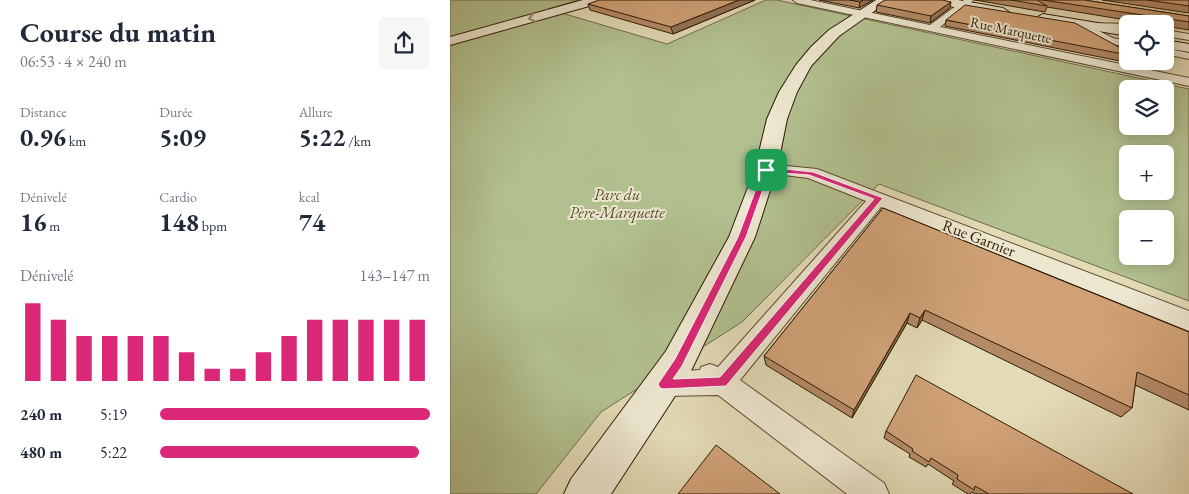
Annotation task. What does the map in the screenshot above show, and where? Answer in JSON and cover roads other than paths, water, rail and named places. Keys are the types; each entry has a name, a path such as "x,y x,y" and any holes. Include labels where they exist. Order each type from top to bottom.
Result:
{"main road":[{"path":"450,41 596,0"},
{"path":"938,0 967,2 1014,14"},
{"path":"586,494 671,373 742,237 766,170 777,119 788,92 803,66 834,33 873,7"},
{"path":"1032,17 1119,35"},
{"path":"1088,28 1119,31"},
{"path":"1174,41 1189,44"},
{"path":"1174,46 1189,48"}],"street":[{"name":"Rue Marquette","path":"797,0 873,7 932,28 1189,82"},
{"path":"932,28 967,2"},
{"path":"1088,28 1119,26"},
{"path":"1088,28 1110,41 1119,42"},
{"path":"1174,34 1189,37"},
{"path":"1174,53 1189,56"},
{"name":"Rue Garnier","path":"766,170 810,173 879,198 1189,321"},
{"path":"722,382 879,198"},
{"path":"671,373 722,382 872,494"}],"park label":[{"name":"Parc du Père-Marquette","path":"617,203"}]}
